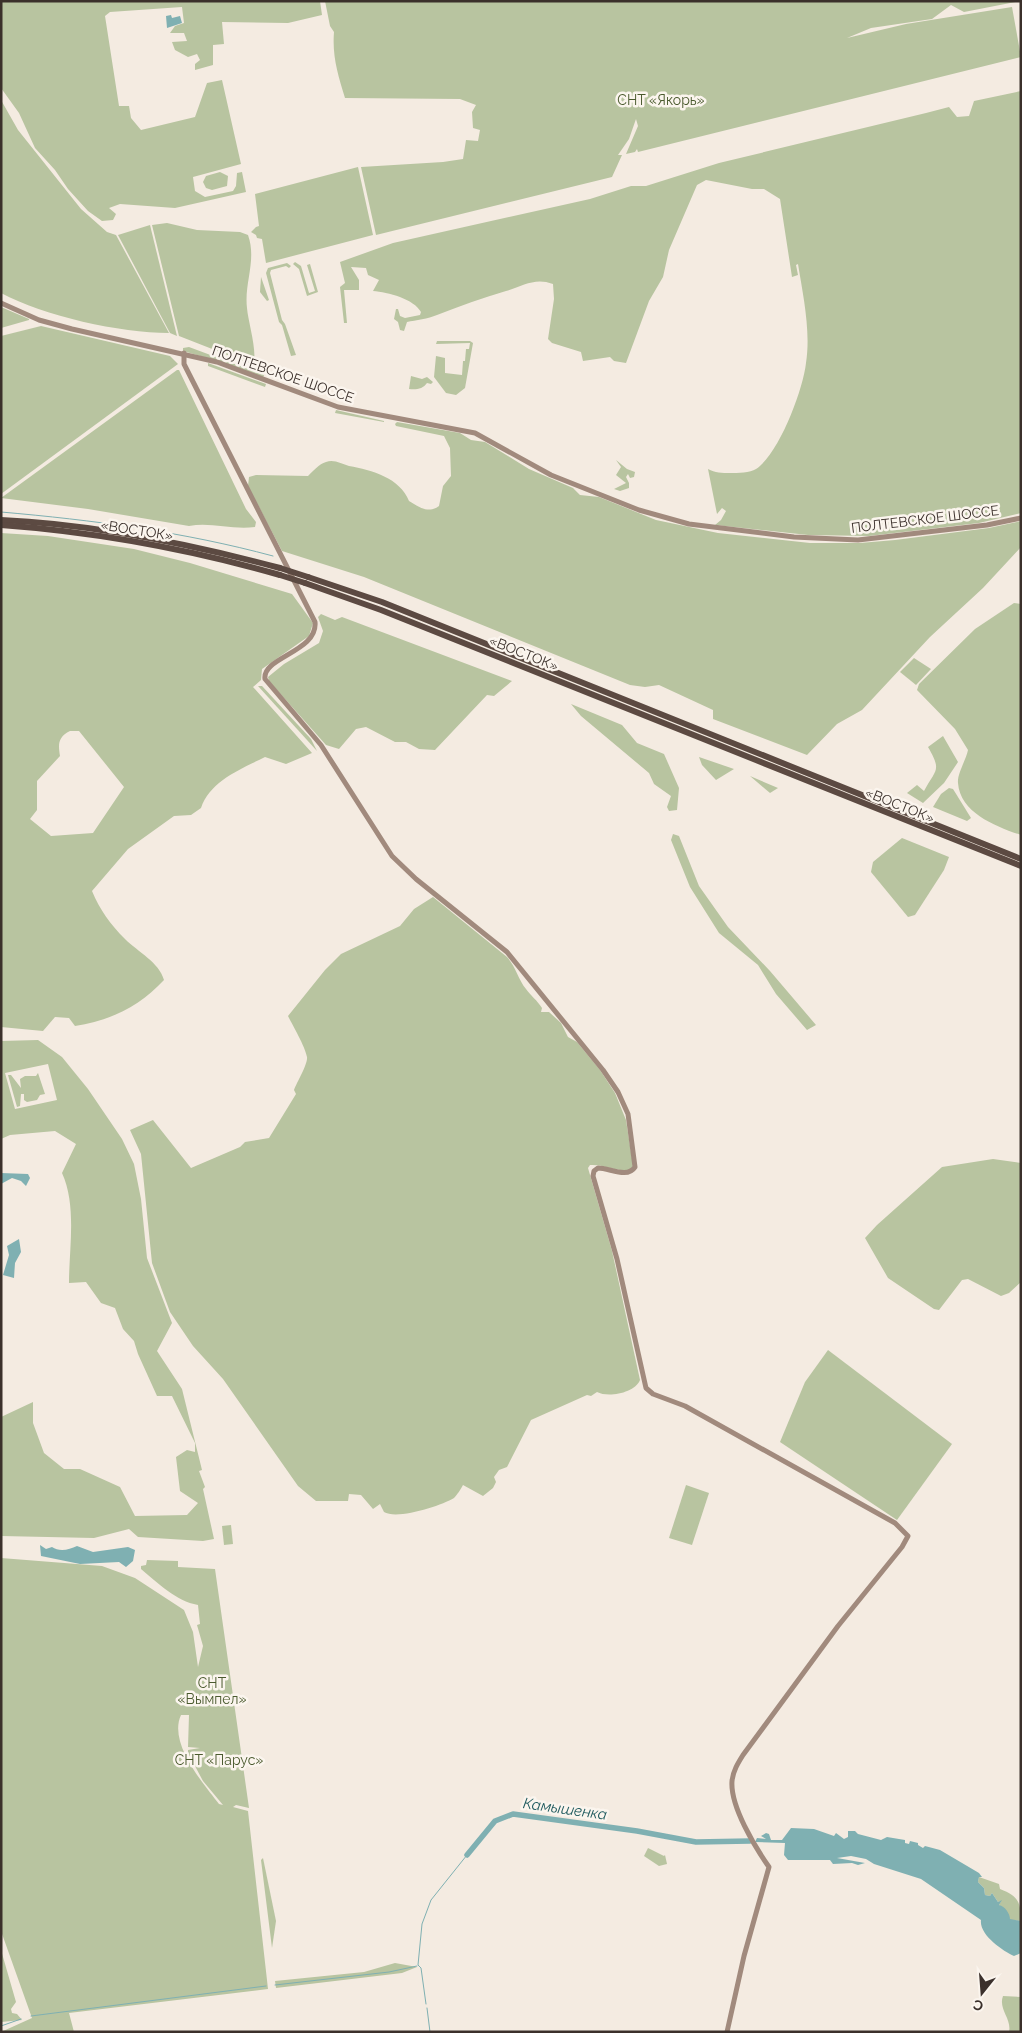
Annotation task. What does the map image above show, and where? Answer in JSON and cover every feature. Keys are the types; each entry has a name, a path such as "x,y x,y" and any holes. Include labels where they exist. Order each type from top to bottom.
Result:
{"highway":[{"name":"«ВОСТОК»","path":"1,520 120,533 210,551 391,606 1021,859"},
{"name":"«ВОСТОК»","path":"1,525 122,539 178,549 280,572"},
{"name":"«ВОСТОК»","path":"306,580 1021,866"}],"street":[{"name":"ПОЛТЕВСКОЕ ШОССЕ","path":"1,303 39,320 72,330 184,353 224,365 338,407 479,435 551,475 639,510 690,524 794,537 858,540 987,525 1021,518"},
{"path":"184,353 184,364 188,373 315,622 316,628 312,637 268,669 265,679 321,746 392,856 416,880 507,952 603,1070 626,1108 632,1131 636,1167 632,1172 626,1173 598,1168 594,1171 593,1176 617,1259 646,1388 653,1394 692,1410 895,1523 908,1536 902,1547 833,1633 743,1755 735,1770 732,1785 738,1808 755,1845 769,1867 744,1956 727,2032"}],"green space":[{"path":"1,1 320,1 322,15 288,23 222,22 224,44 213,45 213,65 195,70 195,64 200,60 197,54 188,57 175,50 172,42 187,41 184,33 170,33 175,26 184,23 182,7 110,12 105,16 119,106 129,106 131,118 141,130 195,117 207,83 222,80 241,164 193,177 195,191 205,197 233,191 236,186 237,173 242,172 246,192 175,208 120,204 109,208 116,214 113,220 102,221 88,211 35,148 19,113 1,88"},
{"name":"СНТ «Якорь»","path":"325,1 1021,1 964,12 951,5 932,19 871,28 847,38 906,24 1012,7 1021,57 638,152 637,149 635,152 626,154 638,126 636,119 629,139 618,155 622,155 612,177 376,235 361,167 463,159 466,140 478,141 480,130 473,128 472,112 476,105 460,99 345,98 335,57 334,32 330,26"},
{"path":"1021,91 1021,513 979,523 869,536 808,535 715,525 721,520 726,511 722,508 717,514 708,469 721,473 747,472 756,469 765,461 789,421 800,389 806,363 808,338 798,264 796,265 798,275 792,277 780,199 764,189 752,189 706,180 697,185 669,250 663,277 649,301 626,363 614,361 610,357 583,361 581,352 552,343 548,339 554,299 553,284 540,281 529,283 433,316 407,322 404,331 400,330 398,322 394,319 396,309 398,309 400,316 405,318 420,315 421,312 418,307 400,297 373,291 379,280 368,275 366,268 351,267 359,280 359,290 344,290 347,323 344,323 340,287 345,283 340,262 393,243 590,199 631,186 646,186 719,163 949,107 957,117 969,116 974,101"},
{"path":"1,100 18,130 81,209 107,232 116,235 169,333 128,330 83,322 38,309 1,293"},
{"path":"358,167 373,235 266,263 262,239 257,238 251,232 259,226 255,194"},
{"path":"220,172 228,176 227,186 212,190 206,188 203,182 206,176"},
{"path":"167,223 197,230 240,232 248,235 251,262 247,299 254,353 253,365 179,336 152,225"},
{"path":"150,225 177,336 170,333 118,235"},
{"path":"295,262 301,266 309,293 315,291 307,265 310,264 318,292 307,296 299,269 293,264"},
{"path":"287,263 291,266 289,268 286,266 271,270 270,273 282,320 296,355 291,356 282,325 279,322 266,273 268,268"},
{"path":"261,277 269,300 267,301 260,292"},
{"path":"1,307 29,319 29,320 1,328"},
{"path":"41,326 170,356 178,364 1,494 1,336"},
{"path":"437,341 470,341 473,343 465,388 456,395 446,393 434,377 436,356 445,358 445,373 462,375 466,349 469,349 470,343 436,344"},
{"path":"189,347 264,375 263,378 221,362 183,351 183,348"},
{"path":"208,363 266,384 265,387 208,366"},
{"path":"179,370 246,509 256,522 255,527 189,526 88,509 1,498"},
{"path":"411,376 422,379 427,377 433,382 431,384 427,383 419,389 409,389"},
{"path":"336,410 384,421 384,422 335,413"},
{"path":"397,422 460,433 471,440 485,442 529,469 573,488 580,495 599,497 656,520 718,533 810,543 860,543 989,528 1021,521 1021,547 983,588 930,637 862,710 837,724 807,755 713,719 713,710 659,685 645,687 630,685 364,577 282,551 248,486 249,477 256,475 308,476 323,463 335,461 384,476 399,486 409,501 420,507 427,510 439,506 443,486 451,476 450,448 444,436 396,426"},
{"path":"616,460 627,469 635,472 634,477 630,478 628,474 626,477 629,488 620,491 614,489 626,483 616,475 621,467"},
{"path":"1,533 48,536 134,549 190,563 292,594 313,623 309,636 262,669 261,680 253,687 312,753 286,764 265,757 227,777 211,790 201,808 191,815 174,816 128,849 92,891 110,922 125,939 158,968 164,980 135,1005 112,1016 88,1024 75,1026 69,1018 55,1017 43,1031 1,1027","holes":["70,731 79,731 124,787 93,833 51,836 30,819 37,810 37,781 60,756 59,744 61,738"]},
{"path":"1014,603 1021,604 1021,835 991,823 972,811 965,803 960,794 958,779 968,750 955,729 917,690 919,684 975,629"},
{"path":"321,614 335,620 342,617 512,681 494,696 487,695 435,750 419,749 406,742 395,742 366,727 356,729 339,749 326,745 269,681 268,677 284,664 319,643 323,631 318,617"},
{"path":"914,658 931,669 916,685 900,672"},
{"path":"258,686 262,686 311,739 317,751"},
{"path":"571,704 622,725 637,743 664,754 679,788 677,810 669,811 667,807 671,796 654,784 649,773 581,716"},
{"path":"943,736 958,762 944,783 923,803 907,793 917,785 924,791 936,770 935,761 928,747"},
{"path":"699,757 734,769 716,780 702,765"},
{"path":"750,776 778,788 770,793"},
{"path":"949,788 953,789 971,818 967,821 933,807 941,794"},
{"path":"673,834 679,836 699,886 728,927 770,971 816,1025 807,1030 776,994 758,965 719,933 690,887 671,840"},
{"path":"902,838 949,857 944,870 915,915 908,917 871,872 873,862"},
{"path":"433,897 507,957 523,985 542,1008 541,1012 549,1012 561,1023 568,1037 577,1042 600,1070 615,1093 626,1120 633,1165 631,1170 620,1170 595,1165 590,1165 588,1168 612,1251 640,1380 633,1388 627,1391 614,1394 597,1392 591,1396 587,1395 531,1420 507,1467 499,1470 494,1477 496,1482 493,1488 483,1496 463,1485 454,1498 439,1505 419,1511 390,1514 384,1512 380,1504 373,1509 361,1495 349,1494 348,1501 316,1501 298,1486 223,1379 193,1346 170,1312 152,1263 141,1154 130,1130 153,1120 191,1168 240,1147 245,1142 269,1138 296,1094 294,1090 307,1060 304,1047 288,1016 325,970 341,954 400,926 414,909"},
{"path":"38,1040 62,1057 88,1089 122,1139 134,1164 141,1199 147,1258 172,1323 157,1351 182,1389 202,1470 199,1471 205,1487 203,1489 214,1539 203,1541 138,1537 129,1529 94,1538 1,1536 1,1417 33,1402 33,1423 44,1453 64,1469 80,1469 120,1487 135,1516 187,1515 198,1503 180,1491 176,1457 187,1450 195,1452 195,1443 172,1396 157,1396 134,1341 123,1329 115,1308 101,1303 86,1282 69,1283 71,1213 67,1186 62,1173 76,1144 55,1131 10,1135 1,1139 1,1041","holes":["48,1064 57,1100 15,1109 5,1073"]},
{"path":"38,1073 45,1094 40,1095 37,1100 27,1102 24,1100 24,1094 21,1094 20,1106 17,1107 8,1075 11,1075 21,1088 20,1079 25,1076 36,1076"},
{"path":"993,1159 1021,1163 1021,1282 1009,1293 1001,1296 968,1279 962,1280 939,1310 934,1309 888,1278 865,1238 942,1167"},
{"path":"828,1350 952,1444 897,1520 780,1442 805,1382"},
{"path":"686,1485 709,1493 692,1545 669,1538"},
{"path":"231,1525 233,1544 224,1545 222,1526"},
{"path":"1,1558 102,1566 135,1578 184,1610 193,1632 198,1667 203,1646 197,1625 200,1624 198,1605 182,1600 168,1591 141,1569 141,1566 146,1565 147,1560 178,1561 178,1567 215,1569 249,1808 236,1805 233,1807 248,1811 268,1989 69,2013 74,2032 1,2032 32,2018 1,1931","holes":["181,1715 189,1715 188,1747 200,1748 188,1750 188,1753 203,1781 223,1805 219,1804 204,1785 183,1750 178,1726"]},
{"path":"648,1848 665,1855 667,1864 659,1866 644,1856"},
{"path":"263,1858 276,1921 272,1948 261,1860"},
{"path":"979,1877 999,1884 1000,1889 1015,1897 1019,1904 1021,1921 1010,1920 1006,1912 999,1905 1001,1901 998,1902 992,1893 990,1896 985,1895 984,1888 978,1882"},
{"path":"1,1950 16,2002 11,2009 12,2013 17,2014 22,2020 1,2022"},
{"path":"395,1963 417,1967 402,1973 276,1988 275,1981 364,1972"},
{"path":"1003,1996 1021,1997 1021,2032 1009,2032 1009,2023 1002,2005"}],"water":[{"path":"171,15 172,18 180,16 182,23 167,28 166,16"},
{"path":"1,1173 28,1174 30,1178 26,1186 21,1181 12,1178 1,1184"},
{"path":"19,1239 21,1252 15,1263 14,1278 3,1275 9,1255 7,1246"},
{"path":"40,1545 46,1549 52,1547 61,1550 77,1546 93,1552 128,1547 135,1550 133,1561 126,1567 119,1562 80,1564 41,1556"},
{"path":"791,1828 814,1829 834,1836 836,1833 844,1839 848,1837 848,1831 855,1831 858,1834 881,1840 887,1837 905,1840 905,1843 909,1844 910,1841 918,1843 923,1848 925,1846 940,1850 979,1873 982,1877 979,1877 978,1882 984,1888 985,1895 990,1896 992,1893 998,1902 1002,1900 999,1905 1007,1910 1010,1919 1021,1921 1021,1953 1014,1956 998,1946 984,1931 981,1926 981,1920 921,1879 874,1864 866,1859 851,1856 837,1858 865,1863 858,1865 852,1863 833,1864 830,1860 788,1860 784,1855 785,1843 755,1842 757,1838 766,1839 761,1836 766,1833 769,1834 771,1840 782,1840"}],"waterway":[{"path":"1,512 138,528 206,540 273,556"},
{"name":"Камышенка","path":"467,1855 495,1821 513,1814 637,1831 696,1842 750,1841"},
{"name":"Камышенка","path":"426,2004 421,1968 418,1965 422,1924 431,1900 467,1855"},
{"path":"275,1985 389,1972 417,1966"},
{"path":"31,2016 266,1986"},
{"name":"Камышенка","path":"427,2008 430,2032"},
{"path":"1,2026 21,2019"}],"park label":[{"name":"СНТ «Вымпел»","path":"212,1692"},
{"name":"СНТ «Парус»","path":"219,1760"}]}
